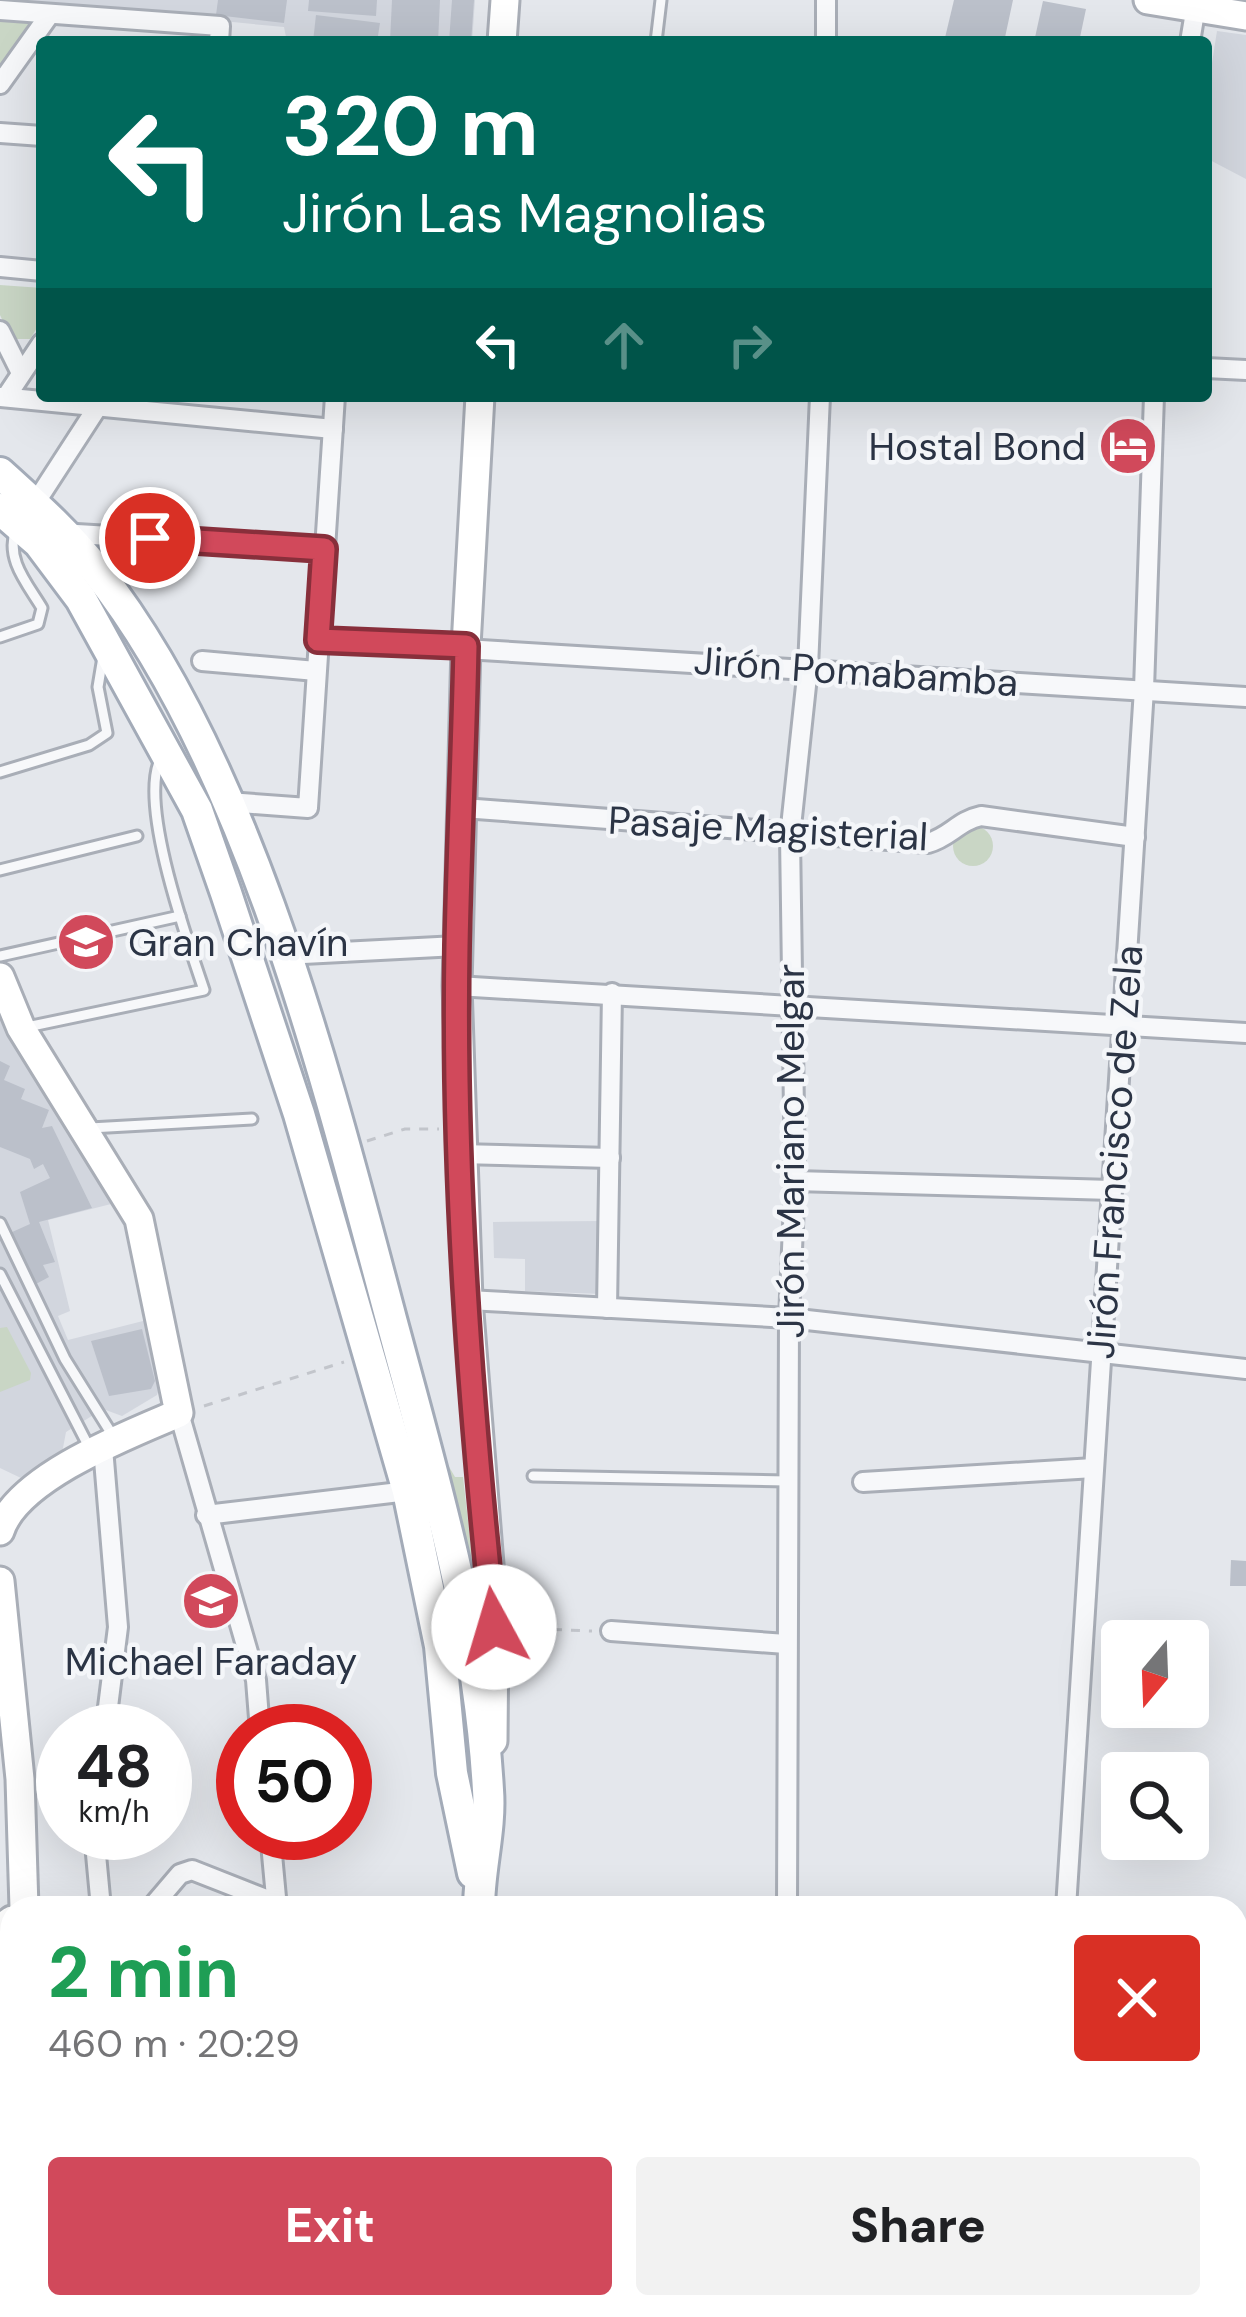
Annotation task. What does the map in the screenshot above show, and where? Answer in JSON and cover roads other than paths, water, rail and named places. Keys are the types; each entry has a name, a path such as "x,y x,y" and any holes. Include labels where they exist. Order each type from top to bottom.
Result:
{"main road":[{"path":"502,36 505,0"},
{"path":"1148,0 1246,16"},
{"path":"479,1896 489,1793 494,1627 468,1300 457,946 480,402"},
{"path":"0,473 106,644 196,810 371,1354 458,1565 489,1793"},
{"path":"31,523 97,570 157,658 228,802 284,955 345,1148 422,1485 463,1840 478,1896"},
{"path":"0,977 21,1028 139,1219 179,1413 104,1447 28,1492 4,1516 0,1531"},
{"path":"0,1582 20,1779 23,1896"}],"street":[{"path":"826,0 826,36"},
{"path":"1191,36 1195,5"},
{"path":"0,10 219,34"},
{"path":"0,84 50,14"},
{"path":"0,133 36,136"},
{"path":"0,266 36,270"},
{"path":"0,332 21,374"},
{"path":"3,397 36,353"},
{"path":"1212,368 1246,370"},
{"path":"3,397 36,398"},
{"path":"100,402 31,523 324,549"},
{"path":"117,402 333,429"},
{"path":"228,802 308,808 335,402"},
{"name":"Jirón Mariano Melgar","path":"787,1896 787,1481 795,1181 790,836 808,668 820,402"},
{"name":"Jirón Francisco de Zela","path":"1067,1896 1144,689 1154,402"},
{"name":"Jirón Pomabamba","path":"318,640 1246,697"},
{"path":"202,661 316,670"},
{"name":"Pasaje Magisterial","path":"463,808 928,843 946,838 959,821 981,816 1135,837"},
{"path":"284,955 457,946"},
{"path":"457,986 792,1002 1246,1033"},
{"path":"607,1308 612,993"},
{"path":"460,1142 610,1159"},
{"path":"795,1181 1112,1190"},
{"path":"468,1300 789,1318 1246,1369"},
{"path":"179,1413 256,1680 258,1704"},
{"path":"104,1447 118,1627 108,1704"},
{"path":"863,1482 1023,1476 1094,1468"},
{"path":"206,1515 422,1485"},
{"path":"611,1631 786,1644"},
{"path":"97,1860 100,1896"},
{"path":"273,1860 276,1896"},
{"path":"161,1896 180,1874 192,1870 255,1896"}],"lane":[{"path":"657,36 661,0"},
{"path":"0,637 38,623 42,608 15,564 10,543 31,523"},
{"path":"0,772 89,745 107,733 98,687 106,644"},
{"path":"21,1028 204,991 156,828 152,778 164,750"},
{"path":"0,870 137,836"},
{"path":"0,956 180,916"},
{"path":"87,1128 253,1119"},
{"path":"0,1223 104,1447"},
{"path":"0,1274 104,1447"},
{"path":"533,1477 787,1481"}],"place":[{"name":"Hostal Bond","path":"1128,446"},
{"name":"Gran Chavín","path":"86,942"},
{"name":"Michael Faraday","path":"211,1601"}]}
